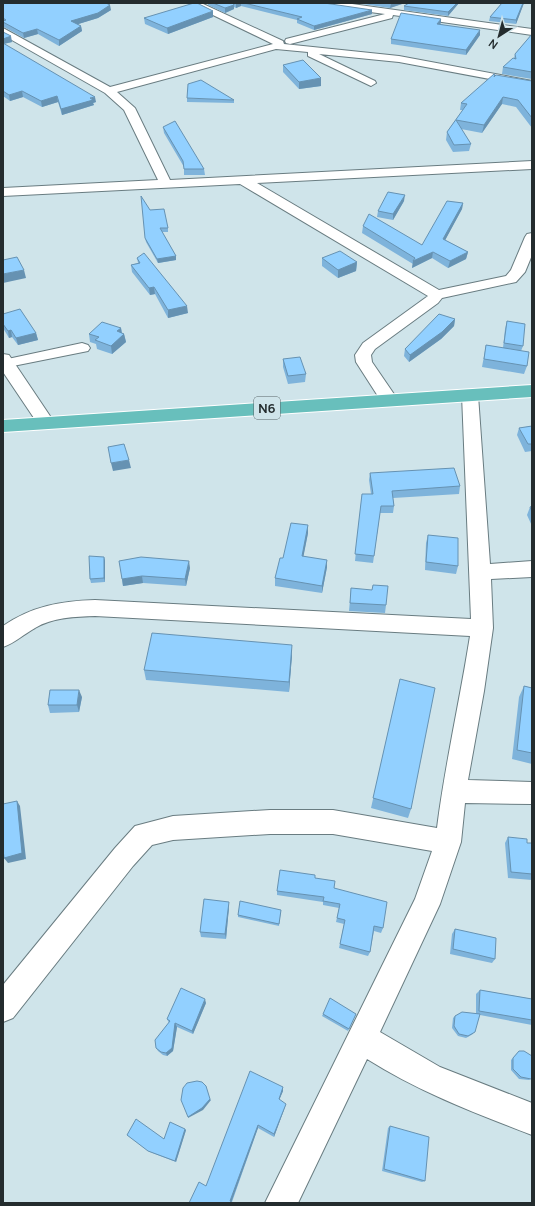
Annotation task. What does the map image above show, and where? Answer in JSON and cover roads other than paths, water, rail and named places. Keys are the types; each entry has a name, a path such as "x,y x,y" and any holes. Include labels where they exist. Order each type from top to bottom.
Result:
{"highway":[{"name":"N6","path":"3,426 532,391"}],"street":[{"path":"193,3 278,44 299,48 399,59 532,84"},
{"path":"325,3 532,32"},
{"path":"109,91 278,44 300,40 397,14"},
{"path":"3,31 109,91 129,108 166,184"},
{"path":"299,48 371,83"},
{"path":"3,192 532,165"},
{"path":"241,179 437,295"},
{"path":"389,400 364,362 363,354 369,346 433,300 437,295 512,279 518,272 532,237"},
{"path":"46,423 4,362 82,348"},
{"path":"281,1203 427,904 448,842 454,792 473,691 482,628 470,395"},
{"path":"480,572 532,570"},
{"path":"3,638 40,614 60,609 95,608 409,626 482,628"},
{"path":"454,792 532,793"},
{"path":"3,1008 124,857 144,835 173,828 201,825 333,822 448,842"},
{"path":"362,1038 428,1078 472,1097 532,1119"}]}
